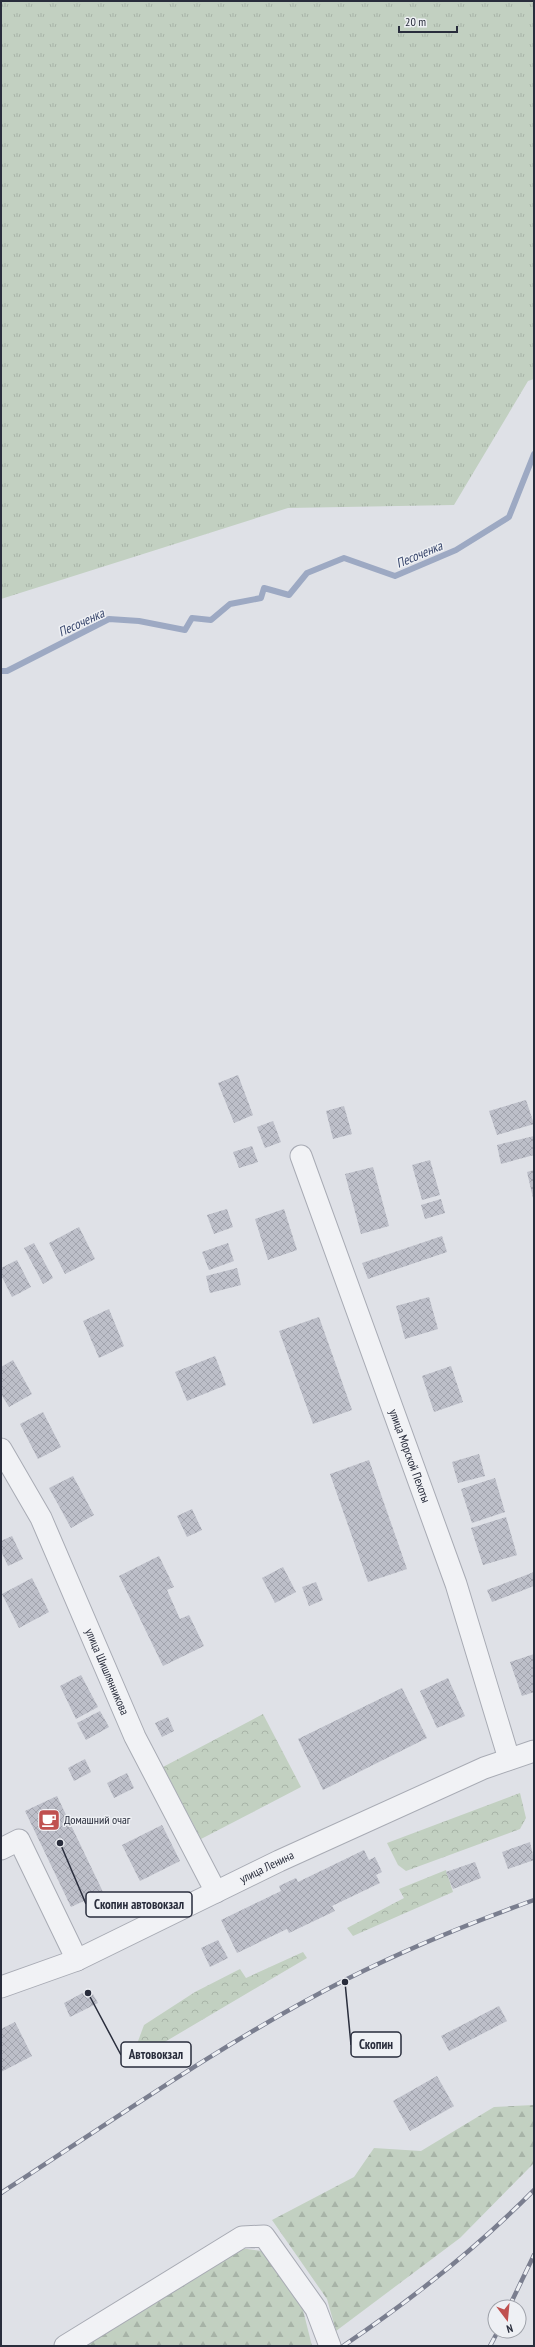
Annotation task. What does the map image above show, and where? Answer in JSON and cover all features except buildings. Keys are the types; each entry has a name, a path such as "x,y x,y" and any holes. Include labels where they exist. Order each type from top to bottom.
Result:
{"street":[{"name":"улица Морской Пехоты","path":"301,1156 456,1584 509,1759"},
{"name":"улица Шишлянникова","path":"1,1449 41,1518 135,1737 216,1892"},
{"name":"улица Ленина","path":"3,1980 77,1960 216,1892 415,1799 484,1768 534,1751"},
{"path":"1,1849 19,1840 77,1960"},
{"path":"65,2346 242,2237 264,2236 316,2309 330,2346"}],"green space":[{"path":"1,1 534,1 534,379 528,381 454,505 288,508 1,599"},
{"path":"263,1714 301,1787 201,1839 163,1767"},
{"path":"520,1793 526,1818 520,1829 406,1871 398,1865 387,1843"},
{"path":"446,1870 453,1892 353,1936 347,1928 404,1898 399,1889"},
{"path":"303,1952 307,1958 141,2056 134,2052 144,2025 195,1992 240,1969 246,1978"},
{"path":"534,2105 534,2163 460,2238 336,2331 327,2299 272,2220 354,2177 374,2148 421,2151 494,2107"},
{"path":"240,2248 262,2251 303,2310 312,2346 83,2346"}],"waterway":[{"name":"Песоченка","path":"1,671 7,671 109,619 139,621 185,630 192,618 211,620 230,604 261,598 264,588 289,595 307,573 344,558 395,576 456,550 509,517 534,454"}],"railway":[{"path":"1,2193 170,2082 257,2028 301,2003 345,1980 415,1947 462,1927 534,1900"},
{"path":"343,2346 393,2311 442,2273 489,2233 534,2190"},
{"path":"513,2299 534,2255"},
{"path":"490,2346 494,2339"}],"place":[{"name":"Домашний очаг","path":"49,1820"},
{"name":"Скопин автовокзал","path":"60,1843"},
{"name":"Скопин","path":"345,1982"},
{"name":"Автовокзал","path":"88,1993"}]}
